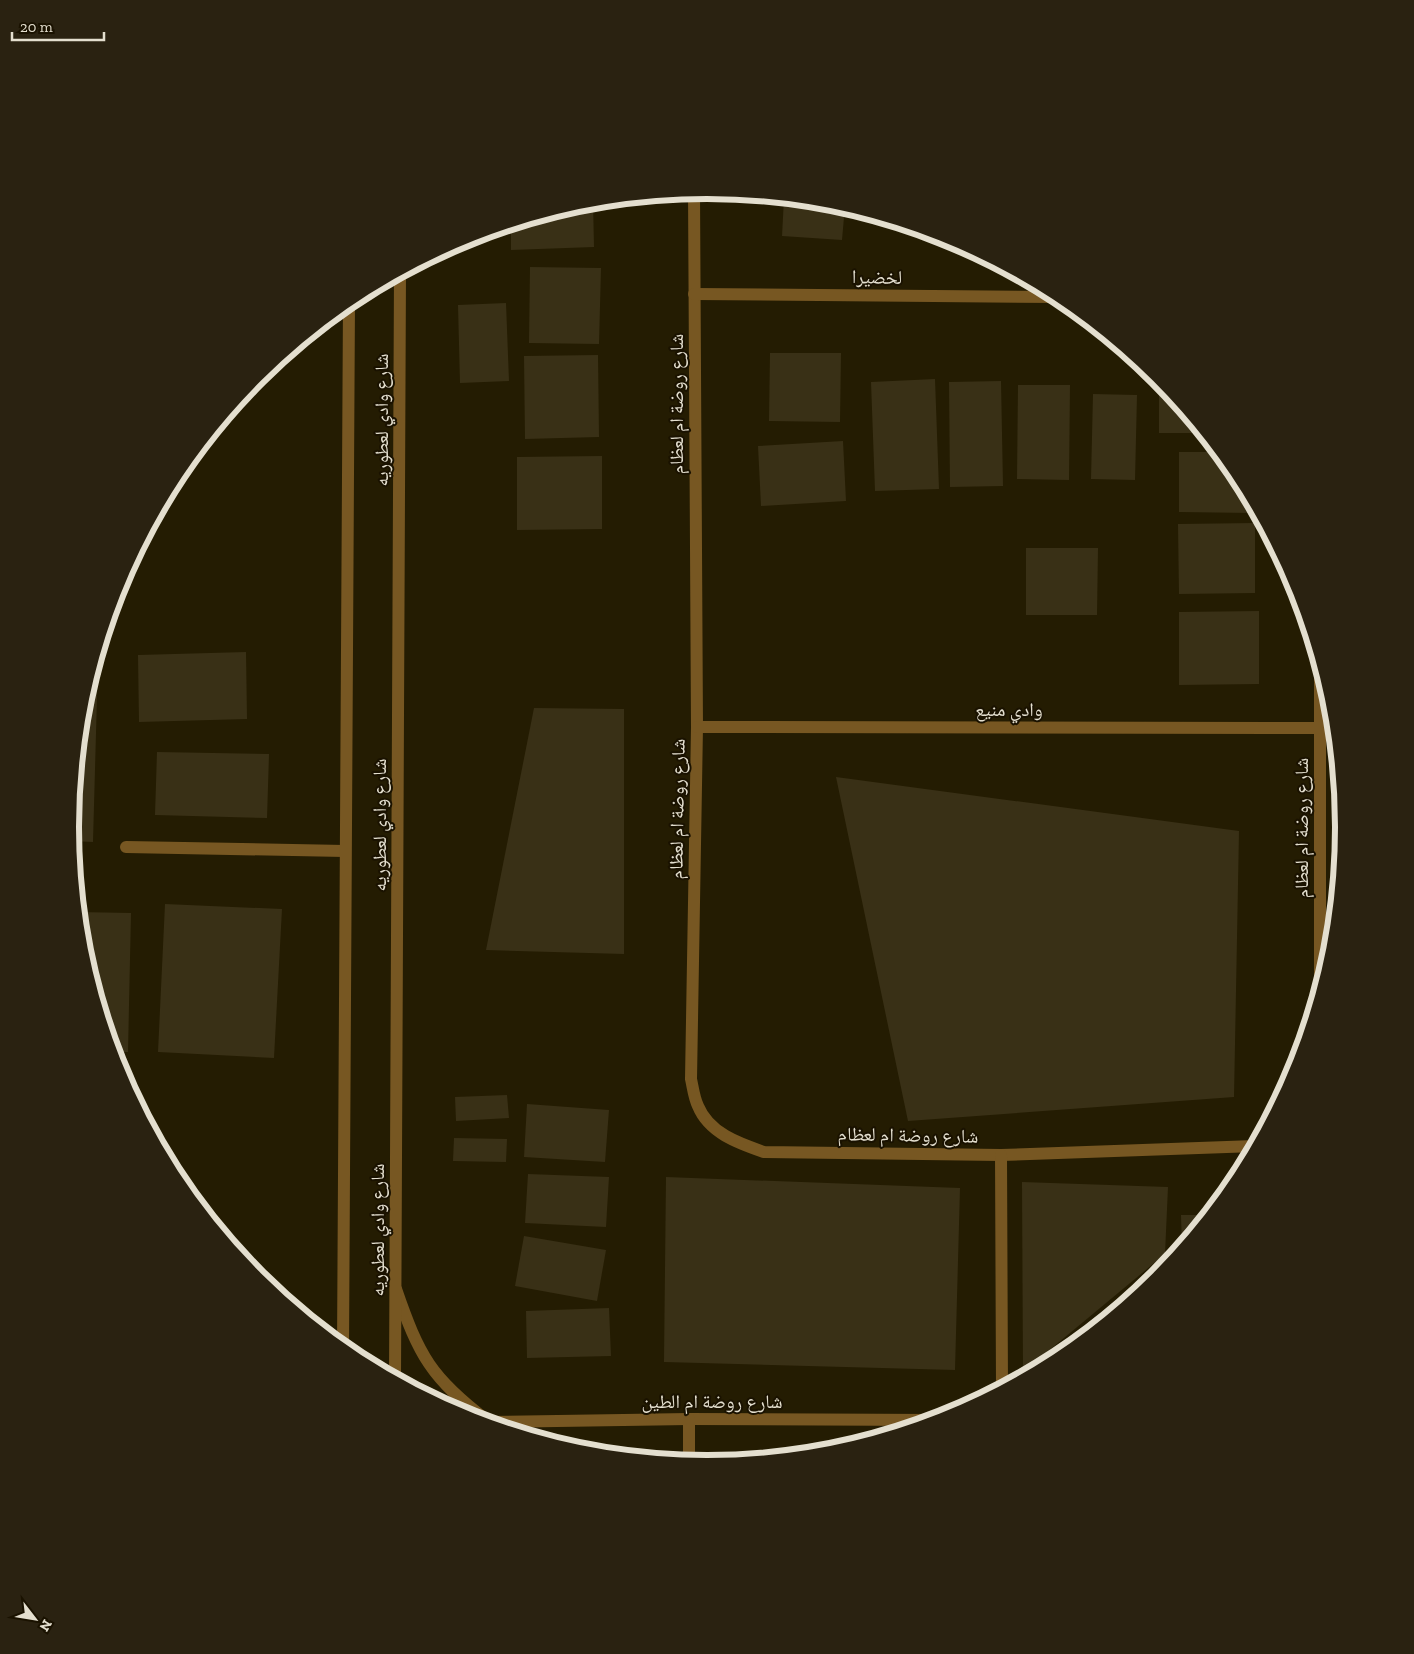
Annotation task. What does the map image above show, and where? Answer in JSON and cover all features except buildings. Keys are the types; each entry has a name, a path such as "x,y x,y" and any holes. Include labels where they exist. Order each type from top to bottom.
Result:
{"street":[{"name":"شارع روضة ام لعظام","path":"694,199 697,727 691,1079 698,1107 714,1128 736,1143 764,1152 1001,1154 1248,1146"},
{"name":"شارع وادي لعطوريه","path":"395,1372 400,279"},
{"name":"لخضيرا","path":"694,294 1043,297"},
{"name":"شارع وادي لعطوريه","path":"343,1338 349,312"},
{"name":"شارع روضة ام لعظام","path":"1320,691 1320,963"},
{"name":"وادي منيع","path":"697,727 1320,728"},
{"path":"126,847 345,852"},
{"name":"شارع روضة ام لعظام","path":"1001,1154 1002,1381"},
{"name":"شارع روضة ام الطين","path":"395,1287 411,1332 425,1359 442,1382 473,1409"},
{"name":"شارع روضة ام الطين","path":"504,1422 689,1419 914,1420"},
{"path":"689,1419 689,1455"}]}
